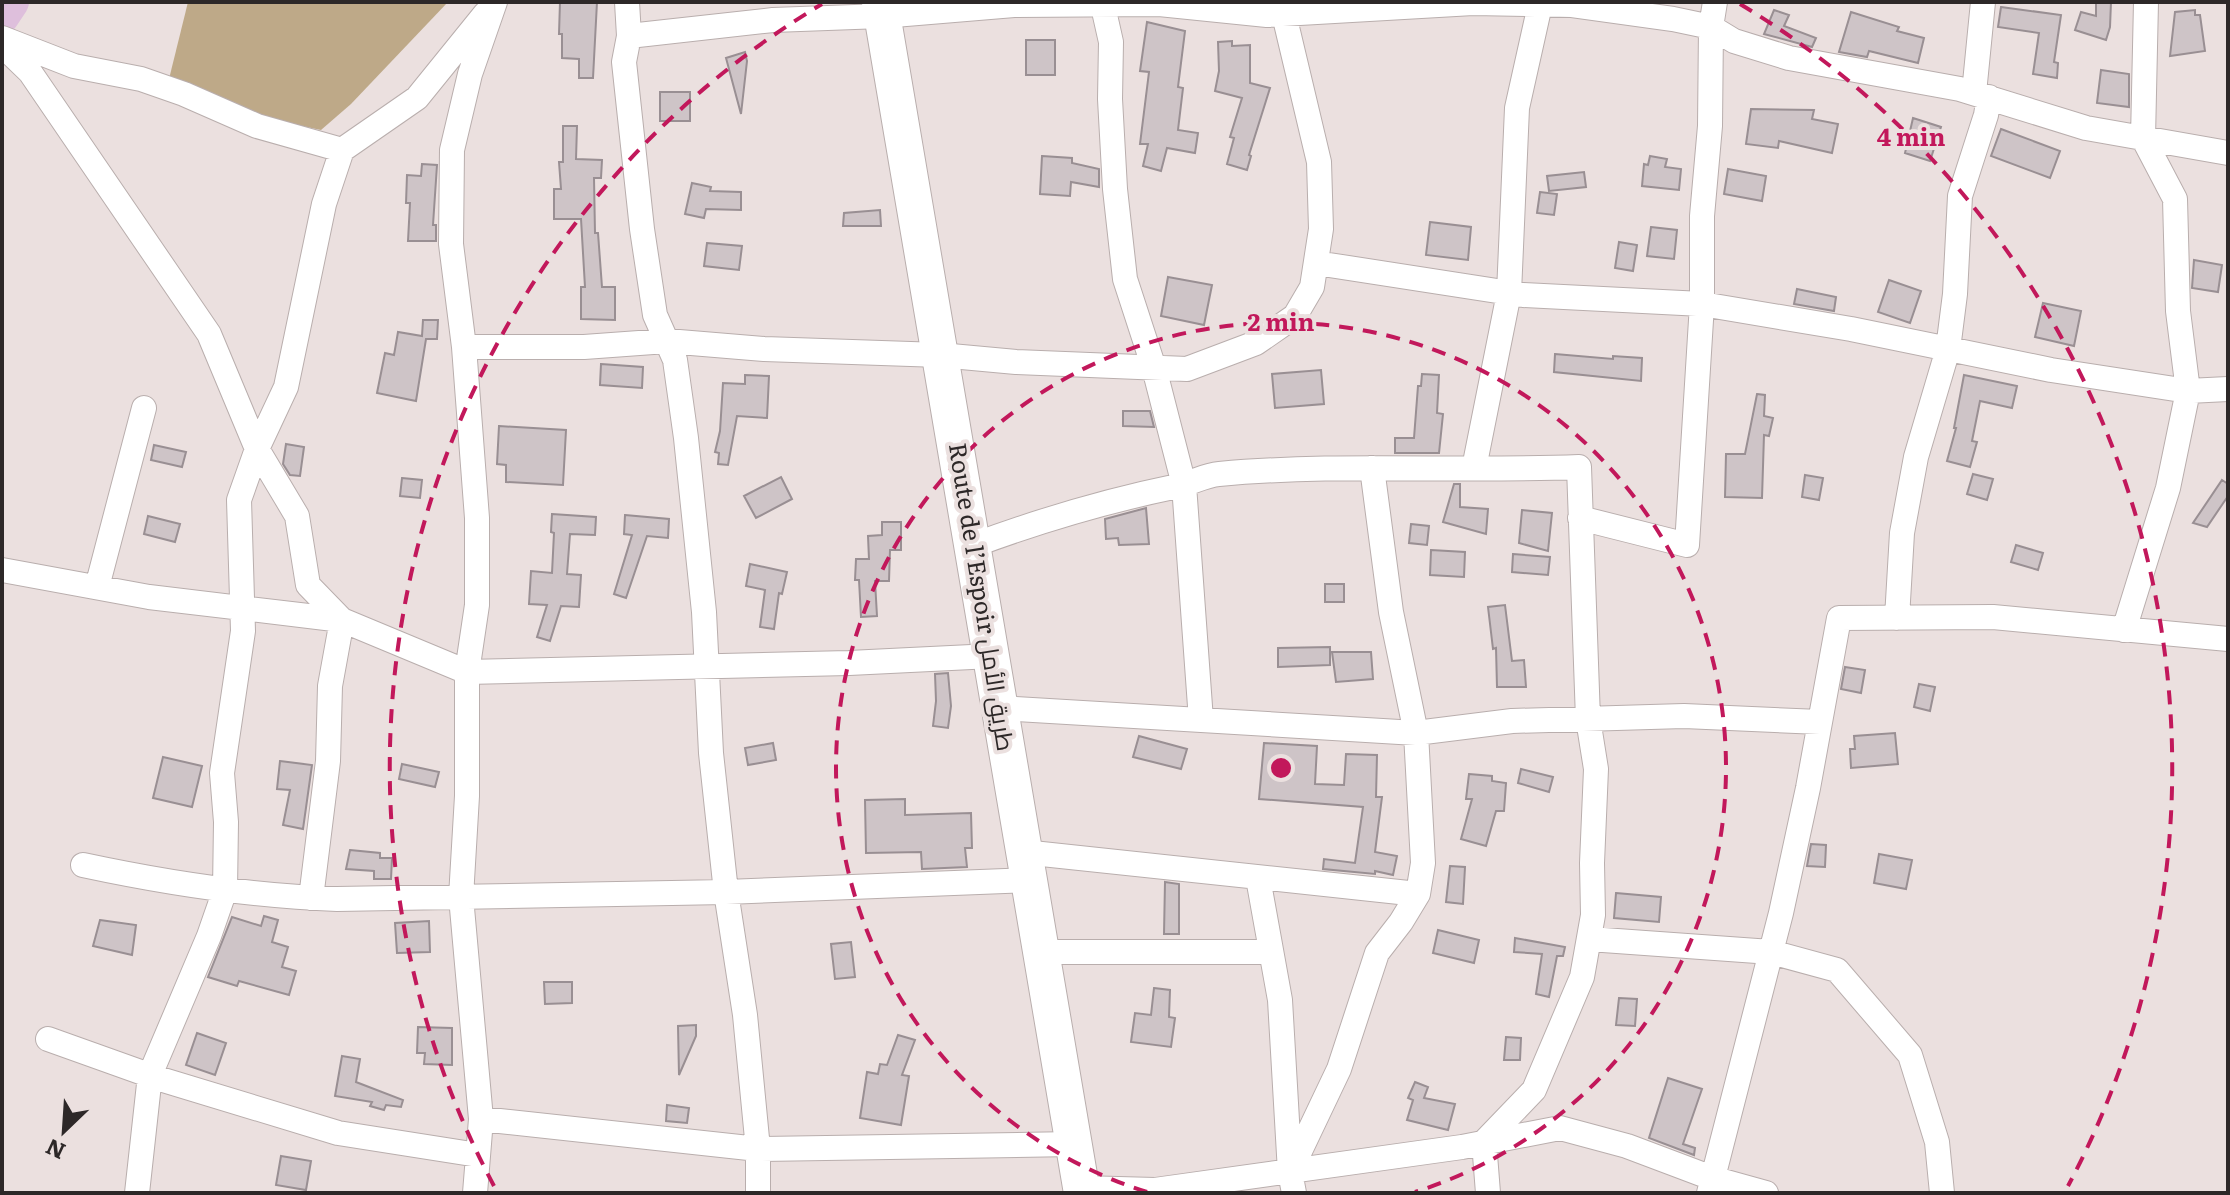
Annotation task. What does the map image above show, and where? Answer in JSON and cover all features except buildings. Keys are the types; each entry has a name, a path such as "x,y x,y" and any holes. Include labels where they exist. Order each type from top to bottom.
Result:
{"highway":[{"name":"Route de l’Espoir طريق الأمل","path":"881,9 1082,1191"}],"street":[{"path":"137,1193 150,1075 209,936 225,890 226,822 222,773 243,631 239,500 257,449 286,387 324,204 342,150 417,98 495,2"},
{"path":"475,1193 481,1119 461,897 467,796 467,672 477,605 477,533 464,347 451,244 452,150 470,74 495,2"},
{"path":"627,2 629,36 624,62 642,229 655,315 675,360 686,438 704,612 711,753 726,892 745,1015 758,1149 758,1193"},
{"path":"629,36 881,9 1102,2 1159,4 1267,15 1282,8 1473,3 1572,5 1711,27 1734,41 1789,58 1981,95 2086,128 2228,153"},
{"path":"1102,2 1111,42 1110,99 1115,189 1125,279 1154,368 1184,485 1201,720"},
{"path":"1580,518 1687,545 1702,304 1702,216 1710,126 1711,27 1715,2"},
{"path":"1897,618 1902,533 1913,472 1948,349 1955,294 1960,196 1986,115 1981,95 1983,2"},
{"path":"2124,630 2168,488 2188,391 2178,311 2175,199 2143,138 2146,2"},
{"path":"1474,468 1509,293 1517,108 1540,5"},
{"path":"464,347 584,347 667,341 764,349 1187,369 1256,343 1295,316 1312,287 1321,229 1319,162 1282,8"},
{"path":"2,38 74,66 141,79 257,126 342,150"},
{"path":"2,45 30,72 209,334 257,449 297,516 308,585 342,620"},
{"path":"1316,263 1509,293 1702,304 2051,370 2188,391 2228,389"},
{"path":"97,587 144,408"},
{"path":"974,545 1049,517 1184,485 1215,474 1372,468 1579,467 1588,719 1596,769 1593,915 1582,977 1534,1090 1484,1142 1488,1193"},
{"path":"1292,1182 1339,1069 1377,953 1418,894 1423,863 1416,733 1391,612 1372,468"},
{"path":"2,570 243,609 342,620 467,672 707,668 992,656"},
{"path":"1711,1186 1771,952 1839,618 1993,617 2228,639"},
{"path":"311,898 328,761 330,686 342,620"},
{"path":"1000,708 1416,733 1512,721 1684,716 1820,722"},
{"path":"83,865 171,883 311,898 726,892 1026,866 1258,878 1418,894"},
{"path":"1258,878 1280,1000 1292,1182"},
{"path":"1589,939 1771,952 1837,970 1910,1055 1937,1142 1942,1193"},
{"path":"1041,952 1271,952"},
{"path":"48,1039 150,1075 338,1133 478,1155"},
{"path":"481,1119 758,1149 1074,1144"},
{"path":"1082,1191 1292,1182 1560,1128 1627,1146 1711,1186 1766,1193"}],"shaded area":[{"path":"188,2 448,2 351,104 321,130 259,117 169,79"}],"waterway":[{"path":"2,17 12,2"}]}
